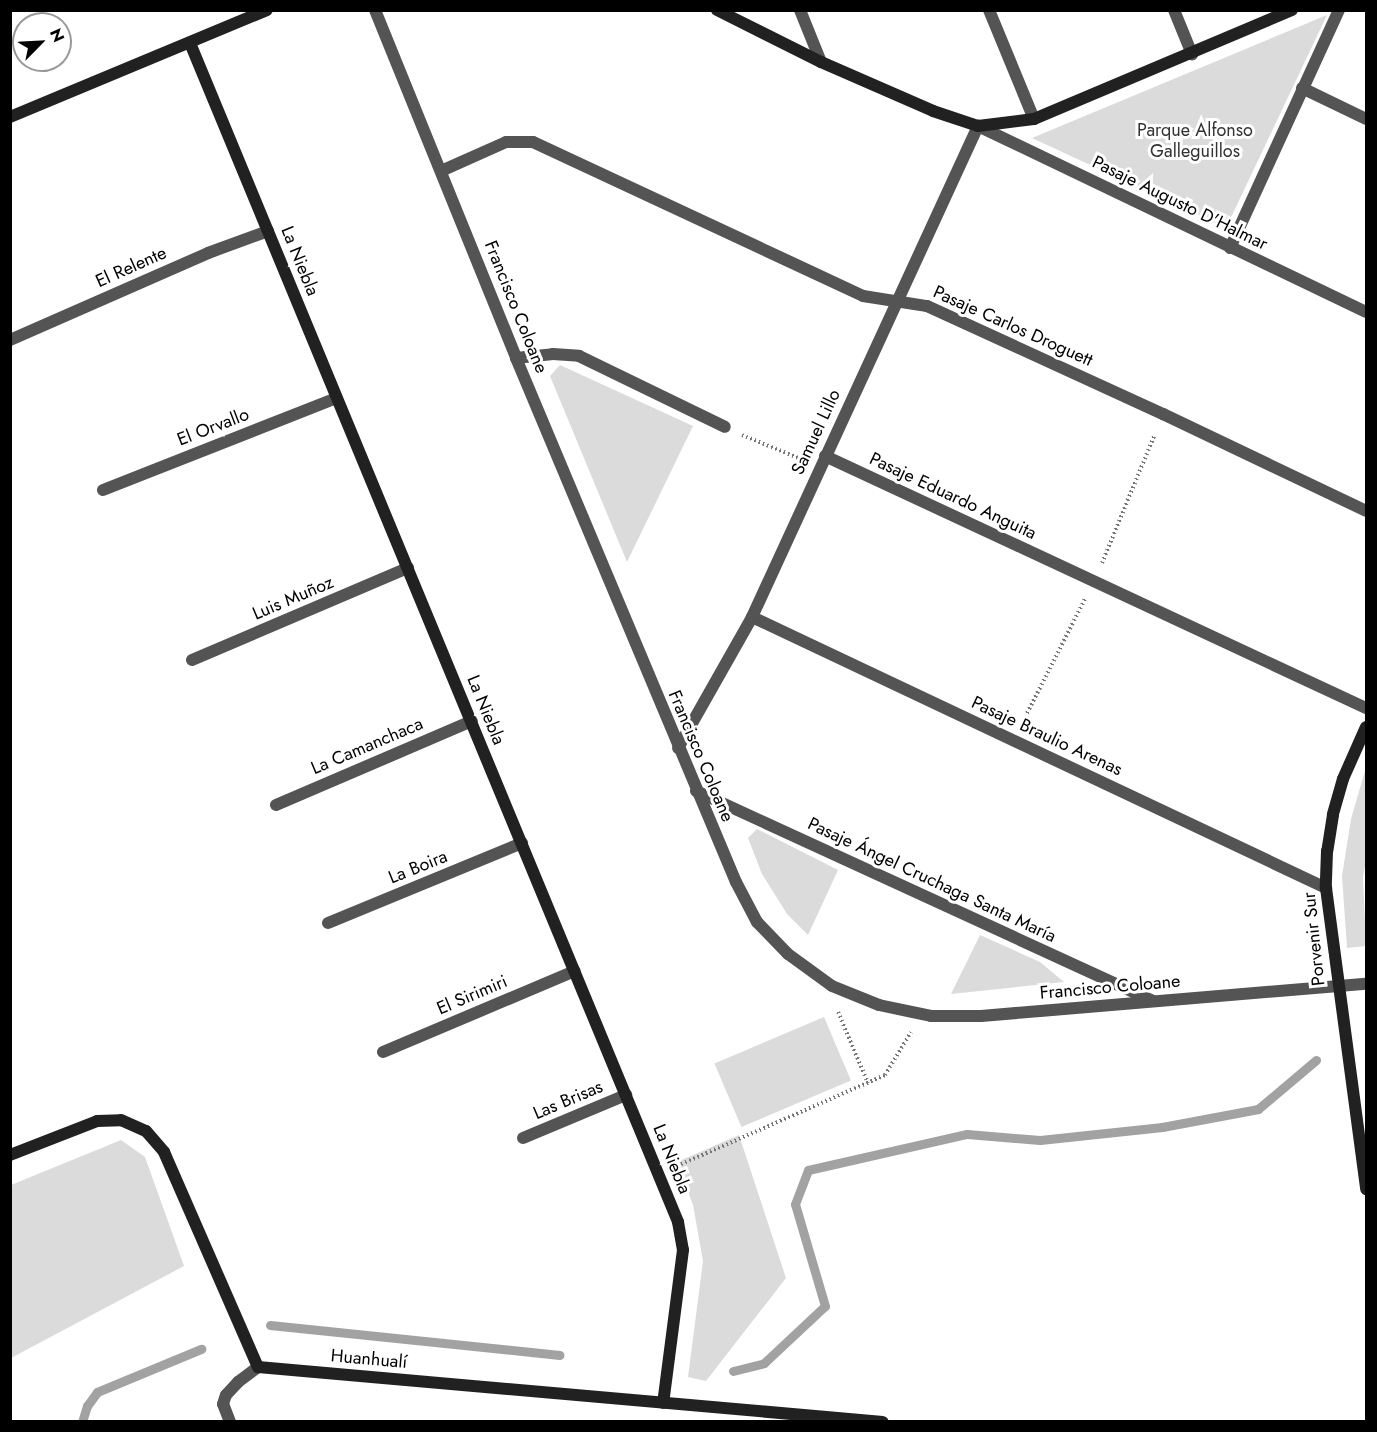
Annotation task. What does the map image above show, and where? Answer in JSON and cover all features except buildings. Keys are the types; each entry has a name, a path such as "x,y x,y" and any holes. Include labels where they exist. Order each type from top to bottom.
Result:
{"street":[{"path":"10,117 267,10"},
{"name":"Francisco Coloane","path":"375,10 516,358 696,791 736,882 757,922 788,954 825,981 879,1005 925,1014 981,1016 1366,984"},
{"path":"717,10 821,62 933,111 978,126 1034,119 1292,10"},
{"path":"800,10 821,62"},
{"path":"989,10 1034,119"},
{"path":"1174,10 1192,54"},
{"path":"1230,248 1339,10"},
{"name":"La Niebla","path":"190,43 678,1222 683,1250 663,1403"},
{"path":"1302,88 1366,119"},
{"name":"Pasaje Augusto D'Halmar","path":"978,126 1366,312"},
{"name":"Samuel Lillo","path":"678,748 752,617 978,126"},
{"name":"Pasaje Carlos Droguett","path":"441,171 506,142 534,142 863,296 877,300 897,299 927,306 1163,414 1366,511"},
{"name":"El Relente","path":"10,340 208,254 268,231"},
{"path":"516,358 553,354 579,356 725,427"},
{"name":"El Orvallo","path":"103,490 337,398"},
{"name":"Pasaje Eduardo Anguita","path":"825,456 1366,708"},
{"name":"Luis Muñoz","path":"192,660 408,568"},
{"name":"Pasaje Braulio Arenas","path":"752,617 1326,888"},
{"name":"La Camanchaca","path":"276,804 472,721"},
{"name":"Porvenir Sur","path":"1366,727 1343,779 1333,814 1327,851 1326,888 1337,988 1366,1189"},
{"name":"Pasaje Ángel Cruchaga Santa María","path":"696,791 1154,1002"},
{"name":"La Boira","path":"328,923 522,843"},
{"name":"El Sirimiri","path":"383,1052 575,971"},
{"name":"Las Brisas","path":"523,1138 626,1095"},
{"path":"10,1155 87,1124 107,1119 134,1124 146,1131 164,1152 258,1367 237,1382 226,1395 223,1404 230,1422"},
{"name":"Huanhualí","path":"258,1367 883,1422"}],"path":[{"path":"725,427 799,459 825,456"},
{"path":"825,981 868,1083"},
{"path":"659,1174 885,1075 895,1055 925,1014"}],"green space":[{"name":"Parque Alfonso Galleguillos","path":"1327,15 1226,228 1032,138"},
{"path":"560,365 693,426 627,562 550,376"},
{"path":"1366,767 1366,860 1363,877 1366,946 1347,948 1342,876 1351,819"},
{"path":"757,829 838,870 808,935 787,914 762,874 748,838"},
{"path":"980,935 1040,962 1064,982 951,994"},
{"path":"824,1017 851,1081 741,1127 714,1063"},
{"path":"739,1135 786,1278 706,1381 688,1377 703,1261 693,1205 677,1162"},
{"path":"121,1140 145,1157 184,1266 11,1358 11,1185"}],"waterway":[{"path":"733,1371 764,1363 825,1306 795,1204 808,1170 967,1134 1040,1140 1162,1127 1258,1109 1316,1060"},
{"path":"270,1325 559,1355"},
{"path":"82,1422 87,1406 97,1392 201,1349"}]}
